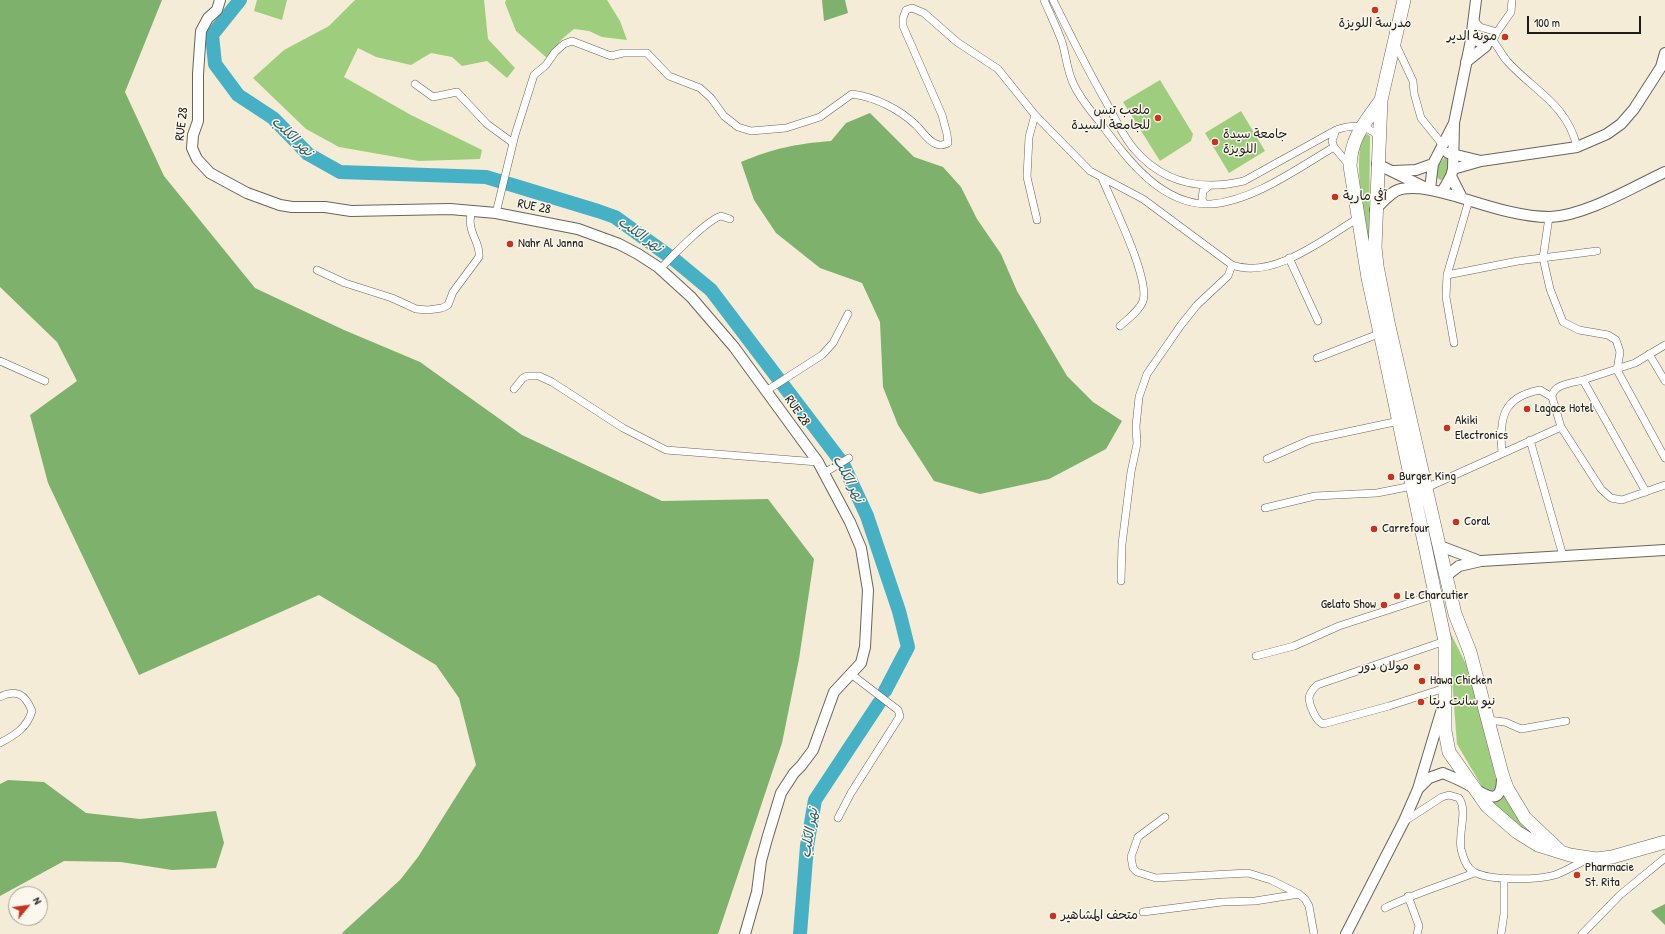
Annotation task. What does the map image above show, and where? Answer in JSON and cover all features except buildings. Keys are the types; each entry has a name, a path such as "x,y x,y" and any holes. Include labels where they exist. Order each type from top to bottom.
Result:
{"highway":[{"path":"1404,0 1381,100 1375,210 1376,266 1446,576 1456,614 1470,652 1502,774 1513,801 1525,818 1563,853"},
{"path":"1381,100 1363,126 1351,150 1350,166 1357,219 1368,278 1399,421 1434,595 1445,640 1446,742 1449,752 1471,786 1487,806 1517,832 1538,846 1590,858 1612,857 1665,842"}],"street":[{"name":"RUE 28","path":"220,0 217,10 208,18 201,31 198,74 198,121 193,136 192,148 197,159 210,173 258,198 292,207 325,207 351,211 392,209 472,210 496,213 578,229 598,235 638,254 662,266 691,297 766,391 825,472 861,548 867,578 865,647 861,663 834,692 813,750 785,784 781,793 767,839 757,892 745,934"},
{"path":"1044,0 1062,41 1073,83 1083,100 1130,162 1173,196 1189,202 1204,204 1242,197 1289,173 1334,147"},
{"path":"1054,0 1090,74 1134,149 1148,163 1164,175 1181,182 1209,186 1244,181 1336,130 1349,125 1363,126 1379,137"},
{"path":"1442,192 1452,173 1454,123 1471,40 1476,0"},
{"path":"1466,62 1490,43 1494,31 1506,19 1510,12 1512,0"},
{"path":"496,213 513,143 534,75 546,65 555,52 564,44 572,41 611,56 622,53 647,53 669,76 700,88 711,98 724,116 738,127 751,131 786,128 820,117 852,94 873,99 889,107 915,125 934,144 942,146 948,143 942,115 903,26 903,13 912,8 924,13 957,42 992,64 1075,158 1090,171 1143,199 1232,265 1243,269 1275,264 1290,258 1357,219"},
{"path":"1473,18 1480,27 1494,31"},
{"path":"1394,40 1413,81 1414,93 1422,118 1441,148 1481,161"},
{"path":"1471,40 1490,43 1550,99 1566,118 1577,147"},
{"path":"1452,173 1481,161 1577,147 1607,134 1621,124 1634,110 1663,67 1665,53"},
{"path":"415,84 433,97 458,92 487,124 513,143"},
{"path":"1036,115 1029,137 1027,177 1037,220"},
{"path":"1429,189 1433,164 1454,123"},
{"path":"1336,130 1332,141 1334,147 1350,166"},
{"path":"1378,164 1429,189 1515,213 1549,217 1564,215 1594,205 1665,172"},
{"path":"1392,171 1416,170 1433,164"},
{"path":"1452,173 1465,199 1447,276 1446,297 1454,343"},
{"path":"1102,178 1133,253 1143,288 1143,301 1120,326"},
{"path":"1204,204 1202,199 1203,191 1209,186"},
{"path":"1375,210 1394,192 1401,189 1429,189"},
{"path":"317,270 345,283 392,298 416,309 428,310 445,307 448,305 453,292 479,256 479,250 469,223 472,210"},
{"path":"662,266 715,219 721,216 730,219"},
{"path":"1549,217 1543,258 1550,290 1563,322 1566,325 1579,330 1608,335 1613,338 1619,346 1620,352 1617,370 1665,458"},
{"path":"1447,276 1543,258 1597,251"},
{"path":"1290,258 1318,322"},
{"path":"1121,581 1122,544 1131,472 1137,444 1136,426 1139,397 1146,374 1197,305 1228,276 1232,265"},
{"path":"766,391 822,355 834,343 848,314"},
{"path":"1317,358 1380,333"},
{"path":"1665,345 1617,370 1558,387 1553,391 1552,397 1561,427 1601,489 1607,495 1616,500 1622,500 1665,485"},
{"path":"1649,354 1665,381"},
{"path":"0,361 46,381"},
{"path":"514,389 523,378 527,376 539,376 552,382 623,428 666,450 818,462"},
{"path":"1583,380 1646,492"},
{"path":"1502,453 1502,426 1505,414 1511,402 1523,395 1540,390 1552,397"},
{"path":"1266,459 1310,440 1399,421"},
{"path":"1426,488 1561,427"},
{"path":"1530,440 1563,556"},
{"path":"825,472 849,458"},
{"path":"1265,508 1315,496 1377,493 1412,486"},
{"path":"1440,546 1456,554 1481,561"},
{"path":"1446,576 1457,566 1481,561 1665,550"},
{"path":"1256,656 1294,646 1339,626 1434,595"},
{"path":"1346,934 1404,821 1418,789 1445,693 1323,724 1316,718 1309,699 1317,685 1445,640"},
{"path":"838,818 851,793 900,716 895,708 851,674"},
{"path":"0,697 10,692 20,694 28,702 32,711 29,721 22,730 0,743"},
{"path":"1488,720 1505,722 1521,729 1566,721"},
{"path":"1418,789 1429,778 1443,773 1471,786 1483,795 1494,796 1502,787 1502,774"},
{"path":"1404,821 1442,797 1449,795 1459,798 1462,809 1460,838 1461,849 1469,868 1474,873"},
{"path":"1165,817 1138,837 1131,857 1133,868 1137,872 1156,878 1248,873 1271,880 1299,894 1309,906 1314,934"},
{"path":"1385,908 1408,896 1430,890 1474,873 1504,878 1549,876 1590,858"},
{"path":"1582,934 1620,895 1665,858"},
{"path":"1501,934 1504,914 1504,878"},
{"path":"1143,912 1222,902 1255,901 1299,894"},
{"path":"1408,896 1419,926 1417,934"}],"green space":[{"path":"0,0 162,0 125,92 164,176 255,288 344,330 420,362 522,435 662,501 768,499 814,559 799,659 782,743 718,934 343,934 342,933 400,880 418,857 476,765 459,698 436,665 319,595 139,675 48,483 30,415 77,381 57,342 0,287"},
{"path":"257,0 287,0 282,20 254,11"},
{"path":"355,0 484,0 488,39 515,68 507,78 487,61 462,66 452,57 431,53 411,65 376,57 358,48 344,77 411,115 482,150 480,159 419,161 339,147 306,129 253,78 284,50 329,26"},
{"path":"506,0 607,0 620,21 627,40 602,37 589,31 574,29 562,39 547,58 516,31 505,3"},
{"path":"822,0 845,0 848,13 824,21"},
{"name":"ملعب تنس للجامعة السيدة","path":"1160,80 1193,134 1191,141 1160,161 1123,102"},
{"path":"1241,111 1265,151 1229,173 1205,133"},
{"path":"870,113 914,157 943,167 961,187 977,219 1001,254 1017,291 1067,376 1093,402 1122,421 1106,449 1049,479 980,494 934,481 898,425 883,387 880,322 862,283 820,268 776,233 754,200 741,162 785,147 831,141 846,123"},
{"path":"1367,134 1370,136 1369,242 1362,203 1359,168 1362,141"},
{"path":"1444,158 1448,158 1450,161 1446,178 1440,180 1436,176 1437,167"},
{"path":"1448,628 1468,668 1498,786 1496,791 1491,792 1484,790 1457,744"},
{"path":"8,780 44,782 86,813 140,819 216,811 224,843 216,868 172,870 121,862 64,861 18,886 8,886 8,892 0,896 0,784"},
{"path":"1505,793 1539,842 1489,801 1501,799"},
{"path":"1665,904 1665,925 1651,911"}],"waterway":[{"name":"نهر الكلب","path":"240,0 212,35 215,64 238,95 273,118 308,154 340,172 486,177 598,211 615,217 676,261 711,290 843,464 867,516 899,611 908,647 885,691"},
{"name":"نهر الكلب","path":"800,934 807,846 815,800 879,703"}],"place":[{"name":"مدرسة اللويزة","path":"1375,10"},
{"name":"مونة الدير","path":"1505,37"},
{"name":"ملعب تنس للجامعة السيدة","path":"1158,118"},
{"name":"جامعة سيدة اللويزة","path":"1215,142"},
{"name":"آفي مارية","path":"1335,197"},
{"name":"Nahr Al Janna","path":"510,244"},
{"name":"Lagace Hotel","path":"1527,409"},
{"name":"Akiki Electronics","path":"1447,428"},
{"name":"Burger King","path":"1391,477"},
{"name":"Coral","path":"1456,522"},
{"name":"Carrefour","path":"1374,529"},
{"name":"Le Charcutier","path":"1397,596"},
{"name":"Gelato Show","path":"1384,605"},
{"name":"مولان دور","path":"1417,667"},
{"name":"Hawa Chicken","path":"1422,681"},
{"name":"نيو سانت ريتا","path":"1421,702"},
{"name":"Pharmacie St. Rita","path":"1577,875"},
{"name":"متحف المشاهير","path":"1053,916"}]}
